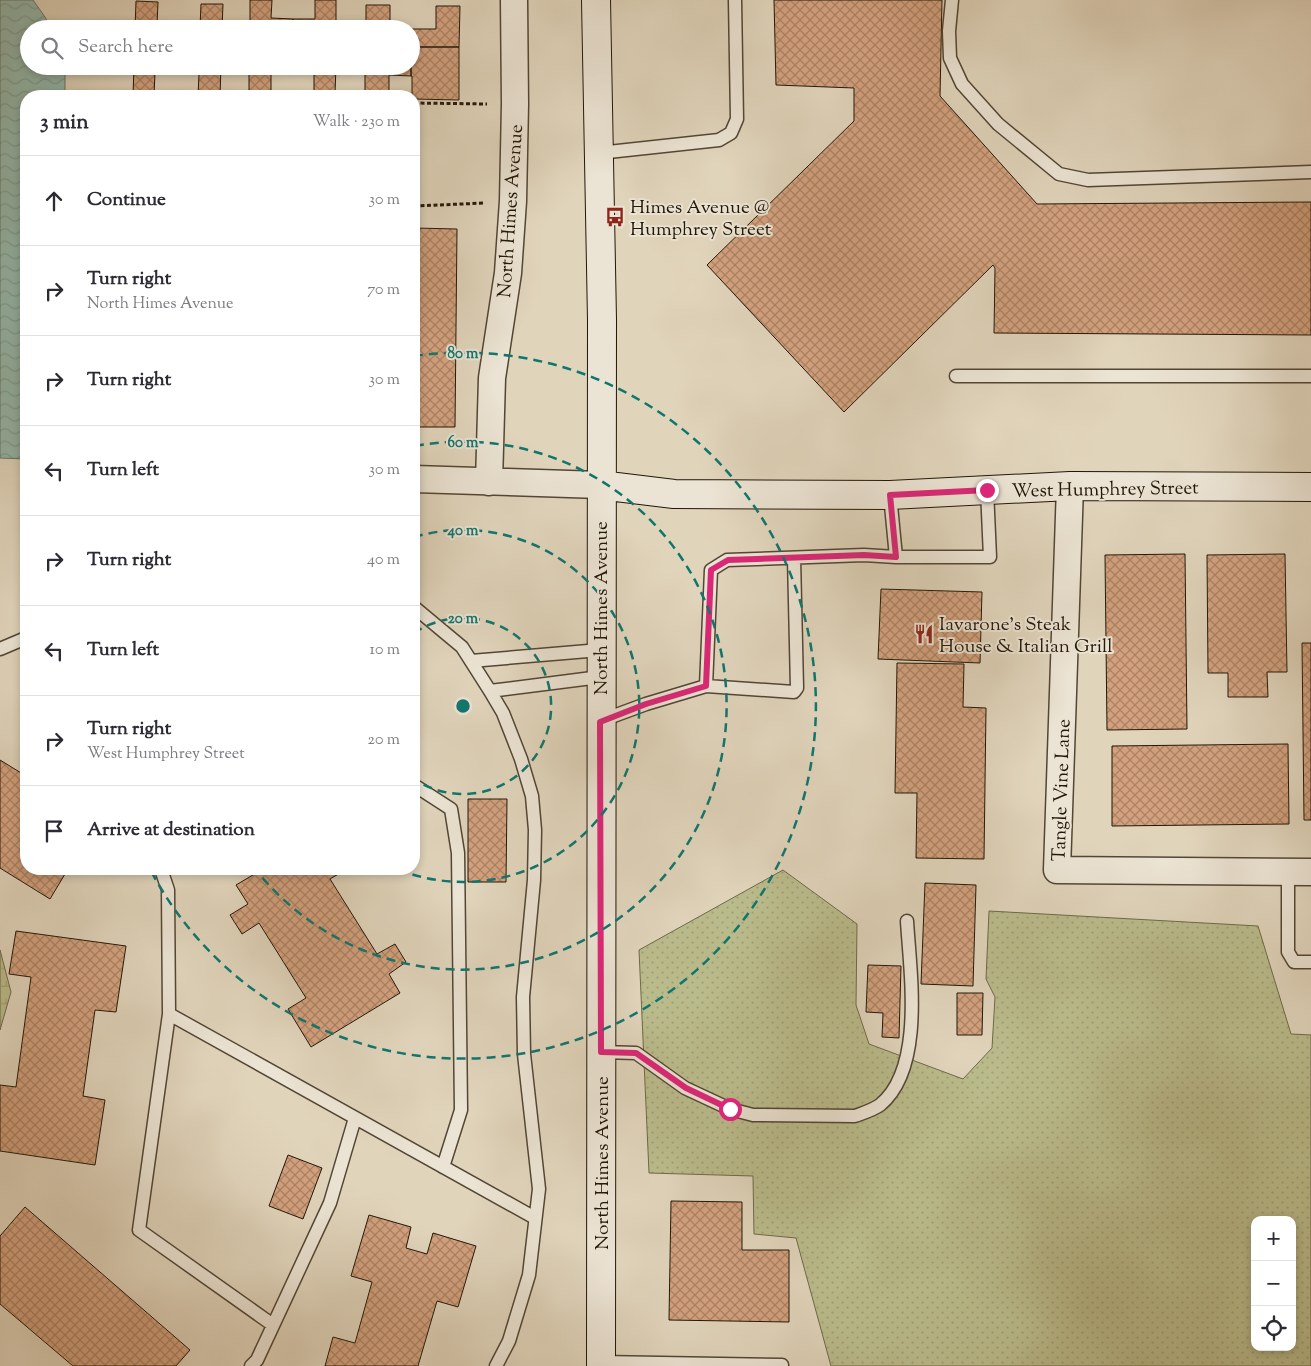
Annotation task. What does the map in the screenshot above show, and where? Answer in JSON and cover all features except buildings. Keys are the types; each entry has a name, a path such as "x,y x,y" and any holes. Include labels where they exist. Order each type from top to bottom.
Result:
{"street":[{"name":"North Himes Avenue","path":"489,482 492,378 508,274 513,201 515,104 514,0"},
{"name":"North Himes Avenue","path":"596,0 602,320 600,486 601,1364"},
{"path":"420,479 600,486"},
{"name":"West Humphrey Street","path":"600,486 674,494 890,495 1070,486 1311,487"},
{"name":"Tangle Vine Lane","path":"1070,486 1057,870 1300,872"}],"lane":[{"path":"599,153 719,140 730,133 738,119 734,0"},
{"path":"952,0 949,31 950,58 962,84 998,124 1059,174 1088,180 1311,172"},
{"path":"956,376 1311,376"},
{"path":"706,686 711,570 728,560 864,555 990,557 987,490"},
{"path":"890,495 896,557"},
{"path":"600,722 646,704 706,686 794,692 797,688 794,558"},
{"path":"420,612 462,647 490,691 503,713 521,759 532,796 535,830 534,880 523,997 524,1054 538,1189 529,1275 509,1341 496,1366"},
{"path":"0,649 20,641"},
{"path":"471,661 600,650"},
{"path":"490,691 600,678"},
{"path":"420,789 451,809 458,853 461,1110 443,1167"},
{"path":"1300,872 1288,952 1294,962 1311,962"},
{"path":"163,875 168,890 169,1014 139,1230 273,1325"},
{"path":"601,1052 636,1053 686,1088 730,1109 753,1115 855,1116 864,1113 879,1106 890,1094 901,1072 910,1040 912,1004 907,921"},
{"path":"169,1014 535,1218"},
{"path":"250,1366 257,1360 330,1203 355,1118"},
{"path":"601,1364 782,1365"}],"path":[{"path":"420,103 515,104"},
{"path":"420,206 461,204"}],"green space":[{"path":"783,870 857,924 856,1005 869,1044 963,1079 992,1048 995,997 986,979 989,911 1258,926 1291,1034 1311,1035 1311,1366 831,1366 796,1238 754,1234 753,1176 649,1173 639,950"},
{"path":"0,950 11,992 0,1030"}],"water":[{"path":"0,0 33,0 46,20 20,20 20,75 65,75 65,90 20,90 20,459 0,458"}],"place":[{"name":"Himes Avenue @ Humphrey Street","path":"615,217"},
{"name":"Iavarone's Steak House & Italian Grill","path":"924,634"}],"route":[{"path":"730,1109 686,1088 636,1053 601,1052 600,722 646,704 706,686 711,570 728,560 864,555 896,557 890,495 987,490"}]}
